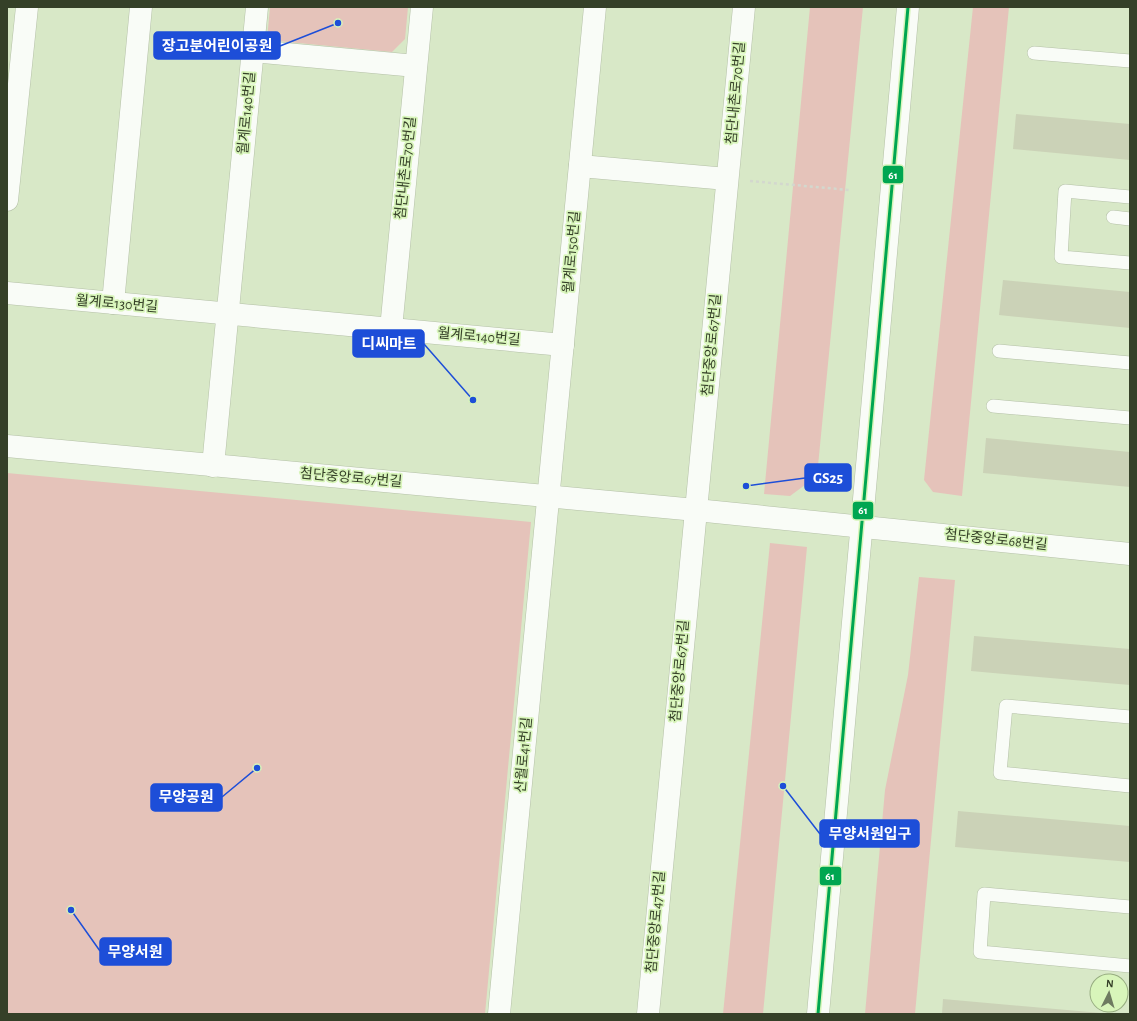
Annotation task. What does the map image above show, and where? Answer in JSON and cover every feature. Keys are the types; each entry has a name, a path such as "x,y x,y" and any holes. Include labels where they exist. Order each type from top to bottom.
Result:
{"street":[{"path":"7,200 27,7"},
{"path":"113,303 141,7"},
{"name":"월계로140번길","path":"213,466 257,7"},
{"name":"첨단내촌로70번길","path":"390,329 422,7"},
{"name":"월계로150번길","path":"548,497 595,7"},
{"name":"첨단내촌로70번길","path":"727,179 744,7"},
{"path":"818,1014 908,7"},
{"path":"253,51 416,66"},
{"path":"580,166 727,179"},
{"name":"첨단중앙로67번길","path":"665,831 727,179"},
{"name":"월계로130번길","path":"7,294 228,314"},
{"name":"월계로140번길","path":"228,314 563,345"},
{"name":"첨단중앙로67번길","path":"7,446 696,510 862,527"},
{"name":"산월로41번길","path":"499,1014 548,497"},
{"name":"첨단중앙로68번길","path":"862,527 1130,554"},
{"name":"첨단중앙로47번길","path":"648,1014 665,831"}],"lane":[{"path":"1034,53 1130,61"},
{"path":"1130,197 1066,191 1061,257 1130,263"},
{"path":"1113,218 1130,219"},
{"path":"999,351 1130,363"},
{"path":"993,406 1130,418"},
{"path":"1130,717 1006,706 1000,773 1130,786"},
{"path":"1130,907 984,894 980,952 1130,966"}],"path":[{"path":"727,179 849,190"}],"shaded area":[{"path":"270,7 408,7 405,39 392,52 267,40"},
{"path":"810,7 863,7 817,476 790,496 764,494"},
{"path":"973,7 1009,7 962,496 933,492 924,480"},
{"path":"7,473 531,522 485,1014 7,1014"},
{"path":"770,543 807,547 763,1014 723,1014"},
{"path":"919,577 955,580 915,1014 865,1014 885,790 908,675"}],"building":[{"path":"1016,114 1130,124 1130,160 1013,149"},
{"path":"1003,280 1130,292 1130,328 999,315"},
{"path":"986,438 1130,452 1130,487 983,473"},
{"path":"974,636 1130,649 1130,685 971,671"},
{"path":"958,811 1130,826 1130,862 955,847"},
{"path":"943,999 1101,1013 1101,1014 942,1014"}],"transit line":[{"name":"61","path":"818,1014 908,7"}],"place":[{"name":"장고분어린이공원","path":"338,23"},
{"name":"디씨마트","path":"473,400"},
{"name":"GS25","path":"746,486"},
{"name":"무양공원","path":"257,768"},
{"name":"무양서원입구","path":"783,786"},
{"name":"무양서원","path":"71,910"}]}
